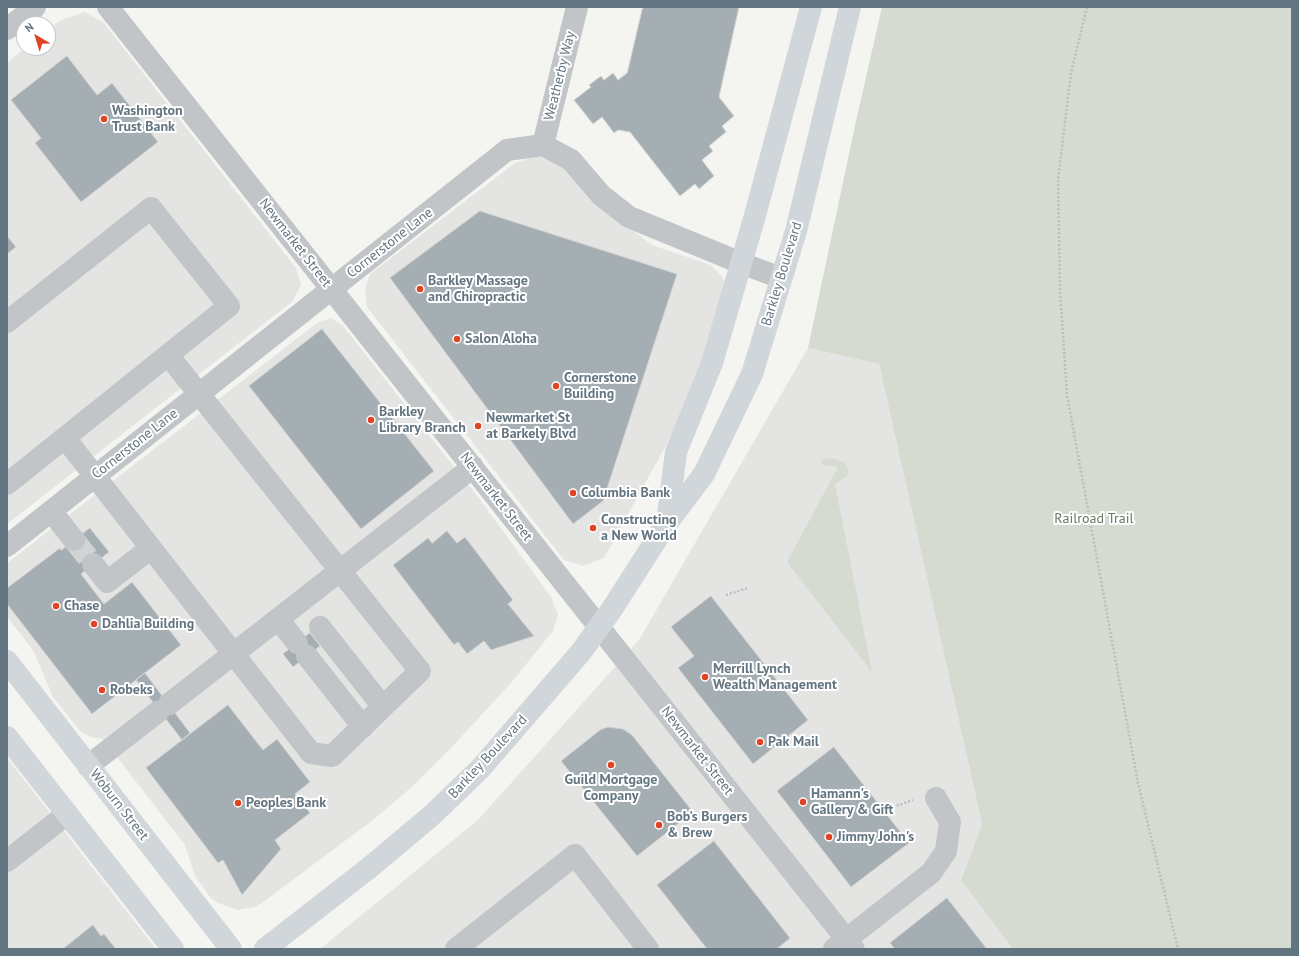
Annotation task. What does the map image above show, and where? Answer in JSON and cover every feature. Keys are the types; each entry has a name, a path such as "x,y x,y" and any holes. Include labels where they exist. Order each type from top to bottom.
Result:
{"main road":[{"name":"Barkley Boulevard","path":"667,523 676,452 712,363 811,7"},
{"name":"Barkley Boulevard","path":"265,949 369,868 431,816 480,769 581,652 637,572 667,523 704,474 752,374 796,231 850,7"},
{"name":"Woburn Street","path":"7,661 231,949"},
{"path":"7,737 173,949"}],"street":[{"path":"7,29 35,7"},
{"name":"Newmarket Street","path":"108,7 599,627 845,946"},
{"name":"Weatherby Way","path":"543,145 577,7"},
{"path":"543,145 571,160 601,194 629,217 781,278"},
{"name":"Cornerstone Lane","path":"7,546 507,150 543,145"},
{"path":"7,322 151,208 229,306 7,484"},
{"path":"65,438 311,752 332,756 420,671 168,355"},
{"path":"88,766 473,468"},
{"path":"51,511 74,540"},
{"path":"93,564 107,582 152,548"},
{"path":"278,619 363,727"},
{"path":"320,627 383,707"},
{"path":"845,946 932,873 946,851 950,822 936,798"},
{"path":"7,861 67,814"},
{"path":"456,949 575,855 648,949"}],"path":[{"path":"1087,7 1071,73 1058,180 1060,290 1067,395 1138,783 1178,949"},
{"path":"726,595 748,588"},
{"path":"893,807 914,800"}],"shaded area":[{"path":"84,12 104,23 296,268 301,285 293,301 7,524 7,63 16,56 56,56 56,24 61,20"},
{"path":"537,156 558,162 612,215 652,245 711,265 722,277 725,285 703,362 675,429 604,558 583,566 564,560 367,307 365,289 370,274 515,163"},
{"path":"331,318 343,326 481,501 551,597 558,615 553,631 511,683 450,749 414,785 373,820 266,900 255,907 238,910 218,903 210,897 195,876 185,845 103,739 90,737 80,731 53,697 33,650 7,617 7,563 317,323"},
{"path":"808,348 879,364 982,824 961,880 1013,949 320,949 478,820 639,640"},
{"path":"7,758 156,949 7,949"}],"green space":[{"name":"Railroad Trail","path":"882,7 1292,7 1292,949 1013,949 961,880 982,824 879,364 808,348 856,121"},
{"path":"833,458 843,462 849,470 847,476 835,484 872,672 787,562 838,467 823,465 821,460"}],"building":[{"path":"643,7 739,7 719,97 734,116 722,126 726,132 709,146 713,151 702,160 714,176 699,189 695,184 680,196 630,132 618,130 614,133 602,117 593,124 574,100 591,87 589,85 601,76 604,80 613,73 618,80 627,73"},
{"path":"67,56 97,95 112,83 158,142 81,202 35,143 41,138 11,100"},
{"name":"Cornerstone Building","path":"480,211 677,274 603,501 573,524 390,278"},
{"path":"7,236 16,247 7,254"},
{"path":"322,329 434,471 361,529 249,386"},
{"name":"Dahlia Building","path":"90,528 109,552 81,574 104,604 132,582 181,645 92,714 7,604 7,588 60,548 61,550"},
{"path":"447,531 457,543 465,537 513,600 508,604 534,636 491,650 484,641 467,654 458,642 454,645 393,565 428,538 432,543"},
{"path":"711,596 808,720 753,764 678,668 694,656 671,627"},
{"path":"310,633 320,646 293,667 283,654"},
{"path":"145,673 190,733 182,740 136,680"},
{"name":"Peoples Bank","path":"228,705 263,750 277,739 310,782 295,794 310,813 275,840 281,849 242,895 223,860 218,863 146,768"},
{"path":"608,727 623,729 632,735 693,812 637,856 561,761 600,730"},
{"path":"834,747 909,843 851,887 777,791"},
{"path":"714,841 790,938 777,949 707,949 657,885"},
{"path":"947,898 987,949 895,949 890,943"},
{"path":"93,925 101,936 104,934 116,949 63,949"}],"tunnel":[{"path":"74,540 93,564"}],"place":[{"name":"Washington Trust Bank","path":"104,119"},
{"name":"Barkley Massage and Chiropractic","path":"420,289"},
{"name":"Salon Aloha","path":"457,339"},
{"name":"Cornerstone Building","path":"556,386"},
{"name":"Barkley Library Branch","path":"371,420"},
{"name":"Newmarket St at Barkely Blvd","path":"478,426"},
{"name":"Columbia Bank","path":"573,493"},
{"name":"Constructing a New World","path":"593,528"},
{"name":"Chase","path":"56,606"},
{"name":"Dahlia Building","path":"94,624"},
{"name":"Merrill Lynch Wealth Management","path":"705,677"},
{"name":"Robeks","path":"102,690"},
{"name":"Pak Mail","path":"760,742"},
{"name":"Guild Mortgage Company","path":"611,765"},
{"name":"Hamann's Gallery & Gift","path":"803,802"},
{"name":"Peoples Bank","path":"238,803"},
{"name":"Bob's Burgers & Brew","path":"659,825"},
{"name":"Jimmy John's","path":"829,837"}]}
